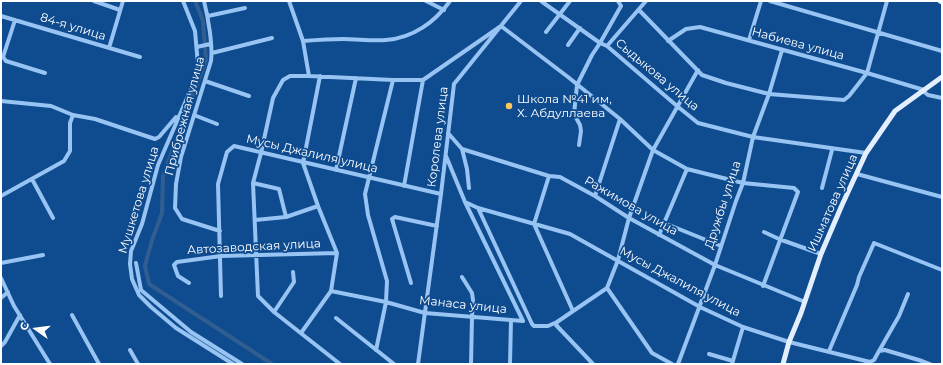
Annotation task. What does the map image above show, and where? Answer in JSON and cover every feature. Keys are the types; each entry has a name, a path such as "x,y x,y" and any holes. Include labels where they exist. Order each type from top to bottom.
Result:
{"main road":[{"name":"Ишматова улица","path":"783,364 789,342 805,302 821,254 866,153 895,111 942,77"}],"street":[{"path":"94,1 120,10"},
{"path":"109,48 123,1"},
{"name":"Мушкетова улица","path":"183,1 195,31 198,65 194,82 179,113 158,165 142,224 131,251 130,264 132,279 139,295 150,307 176,328 233,364"},
{"name":"Прибрежная улица","path":"204,1 208,16 212,53 205,81 181,157 176,184 176,208 182,218 220,231"},
{"path":"289,1 303,41 309,76"},
{"path":"426,1 444,10"},
{"path":"303,41 341,39 388,40 411,34 426,26 444,10 450,1"},
{"name":"Королева улица","path":"418,364 437,226 454,84 521,1"},
{"name":"Сыдыкова улица","path":"541,1 600,43 607,46 676,106 698,123 753,137 832,150 866,153"},
{"path":"546,32 561,15 570,1"},
{"path":"579,145 581,131 580,125 574,114 577,85 592,55 621,6 618,1"},
{"path":"607,46 646,1"},
{"path":"749,40 761,1"},
{"path":"770,1 942,51"},
{"path":"639,10 702,74 726,83 769,94 844,100 849,96 867,73 887,1"},
{"path":"208,16 245,8"},
{"name":"84-я улица","path":"1,16 140,57"},
{"path":"15,20 3,57 6,61 45,73"},
{"path":"340,364 274,312 258,296 253,183 262,153 273,98 278,86 283,80 290,76 423,80 501,26 568,77 620,120 653,150 687,169 743,183 794,188 798,192 779,239 763,286"},
{"name":"Набиева улица","path":"668,41 686,29 700,27 867,73 942,98"},
{"path":"568,45 580,28"},
{"path":"212,53 272,38"},
{"path":"197,47 210,44"},
{"name":"Дружбы улица","path":"678,364 700,307 743,183 753,137 769,94 782,50"},
{"path":"478,208 532,324 534,326 548,326 557,322 607,288 618,260 629,218 653,150 676,106 698,70"},
{"path":"301,333 331,291 338,253 318,206 303,163 320,76"},
{"path":"336,170 356,78"},
{"path":"376,350 386,302 387,281 368,215 365,194 393,80"},
{"path":"404,186 423,80"},
{"path":"205,81 249,96"},
{"path":"2,100 51,106 73,115 95,119 155,139 179,113"},
{"path":"1,196 64,161 70,151 70,123 73,115"},
{"path":"194,115 218,124"},
{"path":"595,196 620,120"},
{"path":"448,133 462,149 467,169 469,188"},
{"name":"Мусы Джалиля улица","path":"221,296 218,184 227,152 234,146 441,194"},
{"name":"Ражимова улица","path":"462,149 549,176 560,177 595,196 629,218 715,265 805,302"},
{"path":"822,188 832,150"},
{"path":"446,155 465,202"},
{"path":"659,235 687,169"},
{"path":"856,174 942,197"},
{"path":"549,176 534,224 573,311"},
{"path":"32,179 53,218"},
{"path":"253,183 279,189 286,217"},
{"name":"Мусы Джалиля улица","path":"465,202 478,208 570,234 700,307 743,327 789,342 870,362 874,360 879,351"},
{"name":"Манаса улица","path":"331,291 386,302 425,313 523,321 465,202"},
{"path":"255,220 286,217 318,206"},
{"path":"411,283 392,219 395,217 437,226"},
{"path":"664,223 721,246"},
{"path":"764,232 821,254"},
{"path":"829,351 874,243 942,270"},
{"name":"Автозаводская улица","path":"189,283 178,276 174,266 177,262 221,256 338,253"},
{"path":"1,263 44,255"},
{"path":"136,262 141,290 191,332 242,364"},
{"path":"274,312 294,282 293,272"},
{"path":"462,277 472,293 473,300 472,364"},
{"path":"1,278 20,315 50,364"},
{"path":"607,288 652,353 672,364"},
{"path":"1,298 8,292"},
{"path":"879,351 899,316 908,294"},
{"path":"1,346 5,342 20,315"},
{"path":"72,315 99,364"},
{"path":"336,318 394,364"},
{"path":"510,364 511,320"},
{"path":"557,322 556,325 593,364"},
{"path":"709,354 733,362 743,327"},
{"path":"130,350 138,364"},
{"path":"879,351 885,350 930,364"}],"waterway":[{"path":"195,1 203,21 206,60 163,176 162,213 152,240 145,266 149,284 272,364"}],"place":[{"name":"Школа №41 им, Х. Абдуллаева","path":"509,106"}]}
